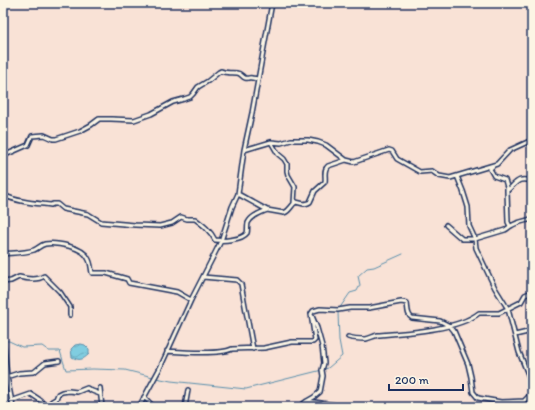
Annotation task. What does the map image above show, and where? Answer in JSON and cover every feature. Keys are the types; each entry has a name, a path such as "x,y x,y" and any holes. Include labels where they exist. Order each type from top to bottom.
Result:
{"street":[{"path":"139,407 164,360 220,241 238,194 244,150 272,3"},
{"path":"3,156 28,145 32,136 44,135 56,139 80,131 99,119 134,120 161,109 172,102 190,97 198,87 221,71 225,73 237,73 244,78 258,79"},
{"path":"244,150 271,142 281,143 291,140 308,140 326,145 346,160 354,162 389,150 392,151 397,159 420,172 432,171 439,176 450,178 493,166 499,162 507,152 532,140"},
{"path":"238,194 267,210 284,213 289,210 294,203 295,187 288,175 287,164 284,158 278,154 271,142"},
{"path":"294,203 297,202 307,204 310,202 315,191 326,182 326,168 346,160"},
{"path":"493,166 490,169 494,176 506,180 508,222 510,226"},
{"path":"457,176 462,186 468,207 469,226 475,239 476,248 495,288 508,309 520,352 532,384"},
{"path":"506,190 518,180 525,179 532,181"},
{"path":"3,195 32,203 51,205 57,204 64,209 88,214 101,222 160,226 172,223 181,217 187,219 195,218 209,230 215,240 220,241 246,236 248,233 247,225 249,220 257,214 267,210"},
{"path":"446,226 461,238 475,239 505,230 510,226 532,219"},
{"path":"3,254 35,250 44,244 66,245 82,251 88,257 92,273 106,273 127,279 129,283 177,292 191,300"},
{"path":"3,282 11,281 19,277 28,279 41,278 44,276 60,292 70,308 70,315"},
{"path":"203,277 237,280 241,284 253,348"},
{"path":"348,337 355,339 367,339 378,336 405,334 450,326 473,318 479,313 499,313 521,302 525,295 532,292"},
{"path":"310,314 313,311 320,309 338,310 350,308 369,308 401,302 405,303 407,305 408,314 410,317 440,320 450,326 454,331 468,364 472,377 473,392 478,398 500,402 524,401"},
{"path":"167,352 228,352 232,349 270,347 292,342 313,342 314,336 310,314"},
{"path":"301,407 320,392 323,376 322,370 324,363 322,346 318,328 310,314"},
{"path":"515,335 532,331"},
{"path":"3,334 7,377 12,407"},
{"path":"3,378 19,373 34,372 45,363 59,361"},
{"path":"50,407 49,404 56,399 58,394 62,392 76,392 87,388 100,394"},
{"path":"100,388 102,407"},
{"path":"185,407 188,390"},
{"path":"518,407 532,393"},
{"path":"11,401 31,394 40,400 46,407"},
{"path":"144,397 156,407"},
{"path":"307,401 349,407"}],"water":[{"path":"75,345 85,345 89,349 89,354 85,358 81,359 72,357 71,349"}],"waterway":[{"path":"339,309 350,293 357,291 360,285 358,276 367,268 374,267 403,254"},
{"path":"156,378 246,389 328,368 342,356 339,340 338,312"},
{"path":"4,341 9,341 22,347 42,346 49,351 60,351 66,370 125,370 153,377"}]}
